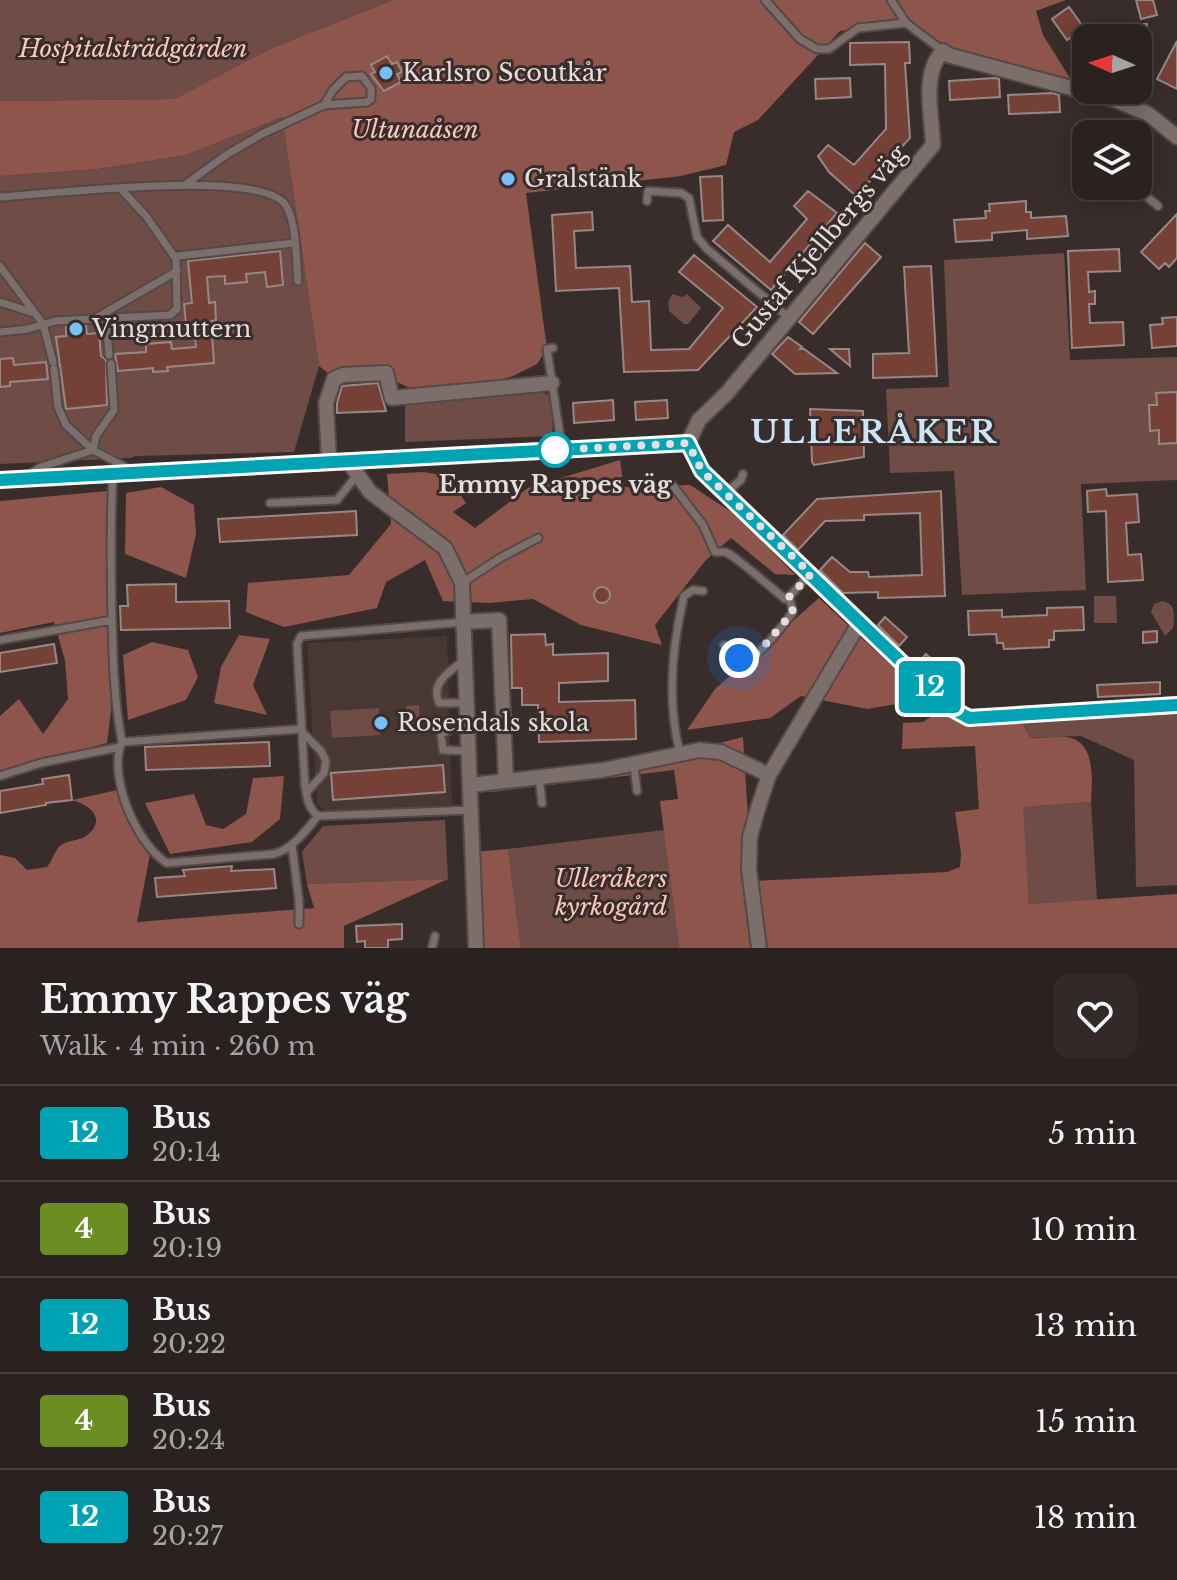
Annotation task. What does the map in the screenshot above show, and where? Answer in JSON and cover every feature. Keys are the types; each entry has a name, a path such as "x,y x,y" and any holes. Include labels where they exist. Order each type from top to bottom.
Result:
{"street":[{"path":"939,56 948,55 1072,85"},
{"name":"Gustaf Kjellbergs väg","path":"688,443 699,420 727,393 933,145 931,74 939,56"},
{"path":"1122,104 1148,114 1177,137"},
{"path":"329,461 326,403 334,379 343,375 386,373 392,398 552,383"},
{"path":"0,480 688,443 702,471 860,622 902,655 947,706 969,718 1177,705"},
{"path":"348,461 370,492 445,548 462,583 476,948"},
{"path":"464,622 499,620 506,781"},
{"path":"759,948 749,869 750,837 769,775 860,622"},
{"path":"470,785 634,765 699,750 721,752 769,775"}],"lane":[{"path":"765,0 800,39 817,49 829,49 858,28 906,23"},
{"path":"891,0 906,23 939,56"},
{"path":"186,184 241,146 324,105 367,102 372,92 369,83 357,75 346,77 324,105"},
{"path":"0,197 186,184 245,189 282,200 292,220 298,281"},
{"path":"0,332 43,324 174,313 176,259 146,216 121,189"},
{"path":"647,201 648,191 681,193 689,198 697,237 707,249 789,318"},
{"path":"1151,200 1158,206"},
{"path":"176,259 182,255 294,243"},
{"path":"0,266 43,324 53,365 55,392 66,425 93,450 130,468 131,474"},
{"path":"95,319 177,271"},
{"path":"0,302 36,314"},
{"path":"106,318 109,355"},
{"path":"553,348 547,349 562,449"},
{"path":"93,450 96,436 114,410 111,364"},
{"path":"26,478 41,467 93,450"},
{"path":"270,503 337,500 358,474"},
{"path":"725,493 741,480 743,474"},
{"path":"113,475 110,546 115,708 121,745 119,775 142,839 167,863 274,854 292,846 318,816"},
{"path":"670,482 703,525 715,552 731,555 785,599 811,574"},
{"path":"462,583 538,538"},
{"path":"680,753 674,727 674,659 684,596 693,590 703,591"},
{"path":"724,645 739,658 751,658 793,612 789,597"},
{"path":"0,640 112,620"},
{"path":"464,622 301,636 297,644 306,793 312,811 318,816 471,810"},
{"path":"465,658 440,680 436,686 436,696 439,703 467,703"},
{"path":"468,721 441,734 443,750 469,751"},
{"path":"0,776 41,763 121,745 302,730"},
{"path":"302,730 326,761 324,773 306,793"},
{"path":"634,765 637,791"},
{"path":"539,777 542,803"},
{"path":"292,846 299,924"},
{"path":"432,948 435,936"}],"shaded area":[{"name":"Rosendals skola","path":"447,636 452,805 325,812 317,803 307,643"}],"green space":[{"name":"Hospitalsträdgården","path":"0,0 393,0 274,47 174,99 0,101"},
{"name":"Ultunaåsen","path":"393,0 1066,0 1036,11 1043,35 1072,85 955,56 906,23 840,31 758,120 734,132 726,165 681,176 526,193 547,349 537,364 513,376 476,388 420,392 375,373 328,373 319,366 282,117 186,155 99,169 0,176 0,101 174,99 274,47"},
{"path":"282,117 319,366 294,452 135,456 0,464 0,176 99,169 186,155"},
{"path":"1064,253 1070,360 1177,357 1177,480 1081,484 1086,590 962,595 954,471 890,473 886,389 949,387 944,260"},
{"path":"672,294 683,297 687,294 701,308 688,324 669,311 668,302"},
{"path":"533,389 554,397 552,436 405,442 405,401"},
{"path":"620,460 624,487 690,485 739,517 795,575 775,574 731,538 705,561 655,625 662,645 581,625 533,599 489,603 443,601 425,560 386,582 377,608 284,627 246,612 248,583 349,575 391,524 387,474 423,472 448,476 466,503 453,512 475,528 528,488"},
{"path":"161,487 194,505 196,534 186,578 125,554 126,493"},
{"path":"107,491 111,711 107,743 0,773 0,716 19,699 43,734 68,699 65,660 54,622 0,633 0,501"},
{"path":"1094,596 1116,596 1117,623 1094,623"},
{"path":"819,598 927,699 867,709 801,696 770,718 687,730 715,689"},
{"path":"1162,601 1172,607 1174,615 1173,628 1165,636 1151,612 1154,604"},
{"path":"239,635 270,639 253,685 267,715 214,703 221,667"},
{"path":"152,642 188,650 198,677 186,700 128,720 123,655"},
{"path":"419,705 421,733 408,733 406,706"},
{"path":"947,706 969,718 1012,715 1022,723 1031,738 1071,738 1085,748 1089,756 1091,802 1023,807 1029,904 1177,894 1177,948 679,948 660,801 678,799 674,770 492,792 470,785 680,753 743,737 752,881 947,872 960,867 955,812 979,809 975,746 902,749 903,723 923,722"},
{"path":"379,708 380,735 332,738 330,711"},
{"path":"1177,714 1177,885 1136,887 1134,760 1081,736 1031,738 1022,723"},
{"path":"284,776 280,819 252,842 170,854 145,803 194,794 206,825 223,829 246,814 253,778"},
{"path":"122,789 151,849 137,922 314,908 307,884 448,879 344,926 344,948 0,948 0,855 15,858 27,870 47,867 61,845 86,836 96,824 90,809 72,800"},
{"path":"1091,802 1097,900 1029,904 1022,807"},
{"path":"445,820 448,879 307,884 302,852 323,826"},
{"name":"Ulleråkers kyrkogård","path":"664,830 679,948 521,948 508,849"},
{"path":"508,849 521,948 476,948 473,852"}],"building":[{"path":"1136,0 1153,0 1157,15 1141,19"},
{"path":"1069,7 1081,24 1072,24 1072,36 1067,40 1052,19"},
{"path":"1177,41 1177,89 1157,79"},
{"path":"909,42 910,63 905,63 910,138 856,196 829,172 818,156 828,145 854,165 886,129 885,64 850,65 850,43"},
{"name":"Karlsro Scoutkår","path":"387,56 392,64 397,62 402,72 397,74 401,82 384,91 371,74 375,72 371,65"},
{"path":"850,78 851,97 816,99 815,79"},
{"path":"999,79 1000,97 950,100 949,81"},
{"path":"1008,95 1059,95 1060,112 1009,114"},
{"path":"722,176 723,220 703,221 700,177"},
{"path":"808,191 837,213 771,290 713,241 728,225 770,262 807,219 794,206"},
{"path":"1026,201 1026,212 1031,212 1031,218 1066,216 1068,236 1027,239 1027,230 992,233 992,240 956,242 954,220 986,218 985,211 990,211 989,204"},
{"path":"592,212 593,230 574,231 576,268 630,266 632,302 649,301 651,350 689,349 723,308 679,272 694,255 757,307 698,370 624,372 619,288 556,291 552,215"},
{"path":"1177,214 1177,258 1169,267 1165,263 1159,269 1141,252"},
{"path":"865,243 881,257 813,334 799,322"},
{"path":"1119,249 1120,271 1088,272 1089,292 1095,291 1095,304 1089,304 1090,323 1123,322 1124,345 1072,348 1068,251"},
{"path":"280,251 283,285 267,287 265,272 246,274 247,282 225,284 225,276 207,277 209,303 215,302 216,320 211,321 214,363 167,367 168,371 153,372 153,368 118,371 115,354 146,352 146,344 171,342 172,349 196,347 194,324 186,324 184,304 192,303 188,261"},
{"path":"931,266 937,376 873,378 873,354 909,353 904,267"},
{"path":"1177,317 1177,346 1152,348 1150,325 1163,324 1162,318"},
{"path":"86,326 87,334 99,333 101,356 106,360 107,405 66,409 56,337 66,336 66,327"},
{"path":"788,337 802,347 800,349 837,373 795,374 772,354"},
{"path":"830,349 849,349 850,366"},
{"path":"13,358 14,365 46,362 48,379 10,382 10,386 0,387 0,359"},
{"path":"378,383 386,411 337,413 342,386"},
{"path":"1177,392 1177,443 1159,444 1159,430 1150,431 1149,405 1157,405 1156,393"},
{"path":"613,400 614,420 574,423 573,403"},
{"path":"667,400 668,418 636,420 635,402"},
{"path":"810,409 863,411 864,457 814,465"},
{"path":"1106,489 1107,496 1137,494 1139,522 1126,523 1128,555 1141,554 1143,580 1108,582 1106,511 1088,512 1087,491"},
{"path":"941,491 945,596 878,598 878,592 843,593 820,570 832,557 850,572 868,572 869,577 922,575 920,513 864,515 864,520 825,521 798,550 783,535 817,499"},
{"path":"356,511 357,535 220,542 218,519"},
{"path":"176,584 176,602 229,601 230,628 121,630 120,606 128,606 127,585"},
{"path":"602,587 608,589 608,601 602,603 596,601 594,595 596,589"},
{"path":"1083,607 1084,630 1054,631 1054,640 1049,640 1049,647 1004,649 1003,643 997,643 996,634 969,635 968,611 1002,610 1002,617 1047,615 1047,608"},
{"path":"885,617 907,637 899,646 878,625"},
{"path":"1157,631 1157,642 1143,643 1143,632"},
{"path":"545,634 546,645 553,644 553,655 608,653 608,681 559,683 559,702 635,700 636,739 539,742 538,705 522,705 522,688 512,688 511,635"},
{"path":"54,644 57,663 0,672 0,653"},
{"path":"926,654 952,678 944,687 918,663"},
{"path":"1160,682 1160,694 1098,697 1097,685"},
{"path":"269,742 270,766 146,770 145,747"},
{"path":"443,765 445,792 333,800 331,773"},
{"path":"69,775 72,800 0,813 0,791 43,784 42,779"},
{"path":"232,866 231,871 274,869 276,888 157,897 155,878 185,876 183,870"},
{"path":"402,924 402,939 388,940 388,948 365,948 365,941 357,942 356,926"}],"bus line":[{"name":"12","path":"0,480 688,443 702,471 947,706 969,718 1177,705"}],"place":[{"name":"Karlsro Scoutkår","path":"386,73"},
{"name":"Gralstänk","path":"508,179"},
{"name":"Vingmuttern","path":"76,329"},
{"name":"Emmy Rappes väg","path":"555,450"},
{"name":"Rosendals skola","path":"381,723"}],"district":[{"name":"ULLERÅKER","path":"874,432"}],"route":[{"path":"555,450 688,443 702,471 811,574 789,597 793,612 759,652 751,658 739,658"}]}
